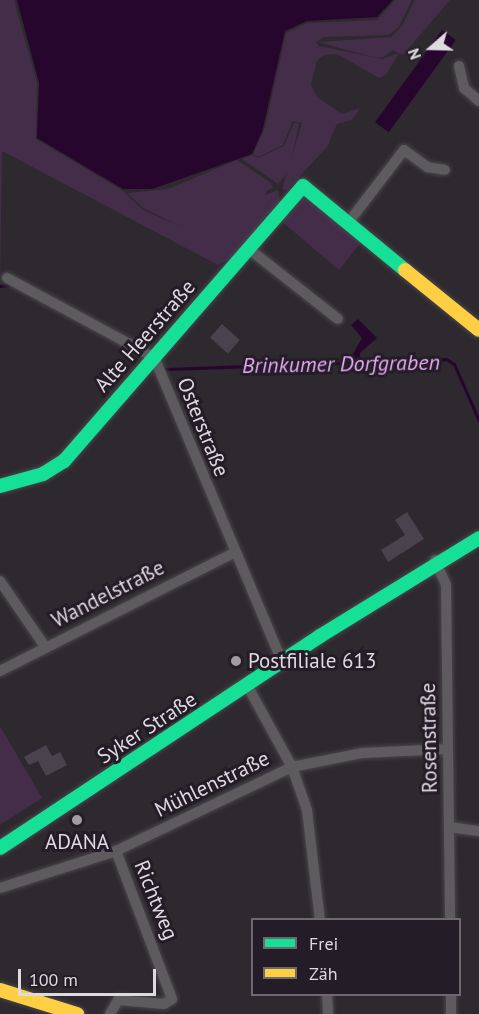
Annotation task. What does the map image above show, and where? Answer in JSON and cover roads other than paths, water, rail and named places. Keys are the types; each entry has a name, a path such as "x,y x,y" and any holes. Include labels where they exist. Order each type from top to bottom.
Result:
{"street":[{"path":"459,66 464,88 479,101"},
{"path":"445,170 427,167 404,150 348,223 479,330"},
{"name":"Alte Heerstraße","path":"0,486 43,474 64,461 303,186 348,223"},
{"path":"249,249 338,320"},
{"path":"7,278 154,357"},
{"name":"Osterstraße","path":"154,357 281,661"},
{"name":"Syker Straße","path":"0,840 281,661 383,599 479,532"},
{"name":"Syker Straße","path":"437,563 479,538"},
{"name":"Wandelstraße","path":"0,671 234,553"},
{"name":"Rosenstraße","path":"437,563 446,585 450,918"},
{"path":"0,581 46,648"},
{"name":"Syker Straße","path":"0,848 248,687 281,661"},
{"path":"248,687 292,767 307,810 320,918"},
{"name":"Mühlenstraße","path":"0,888 116,851 292,767 362,753 448,749"},
{"path":"449,827 479,831"},
{"name":"Richtweg","path":"110,1014 118,1000 164,1004 172,999 116,851"},
{"path":"0,990 77,1014"},
{"path":"327,996 328,1014"},
{"path":"451,996 451,1014"}],"waterway":[{"name":"Brinkumer Dorfgraben","path":"0,286 8,285"},
{"name":"Brinkumer Dorfgraben","path":"166,369 446,359 454,364 479,421"}],"place":[{"name":"Postfiliale 613","path":"236,661"},
{"name":"ADANA","path":"77,820"}]}
